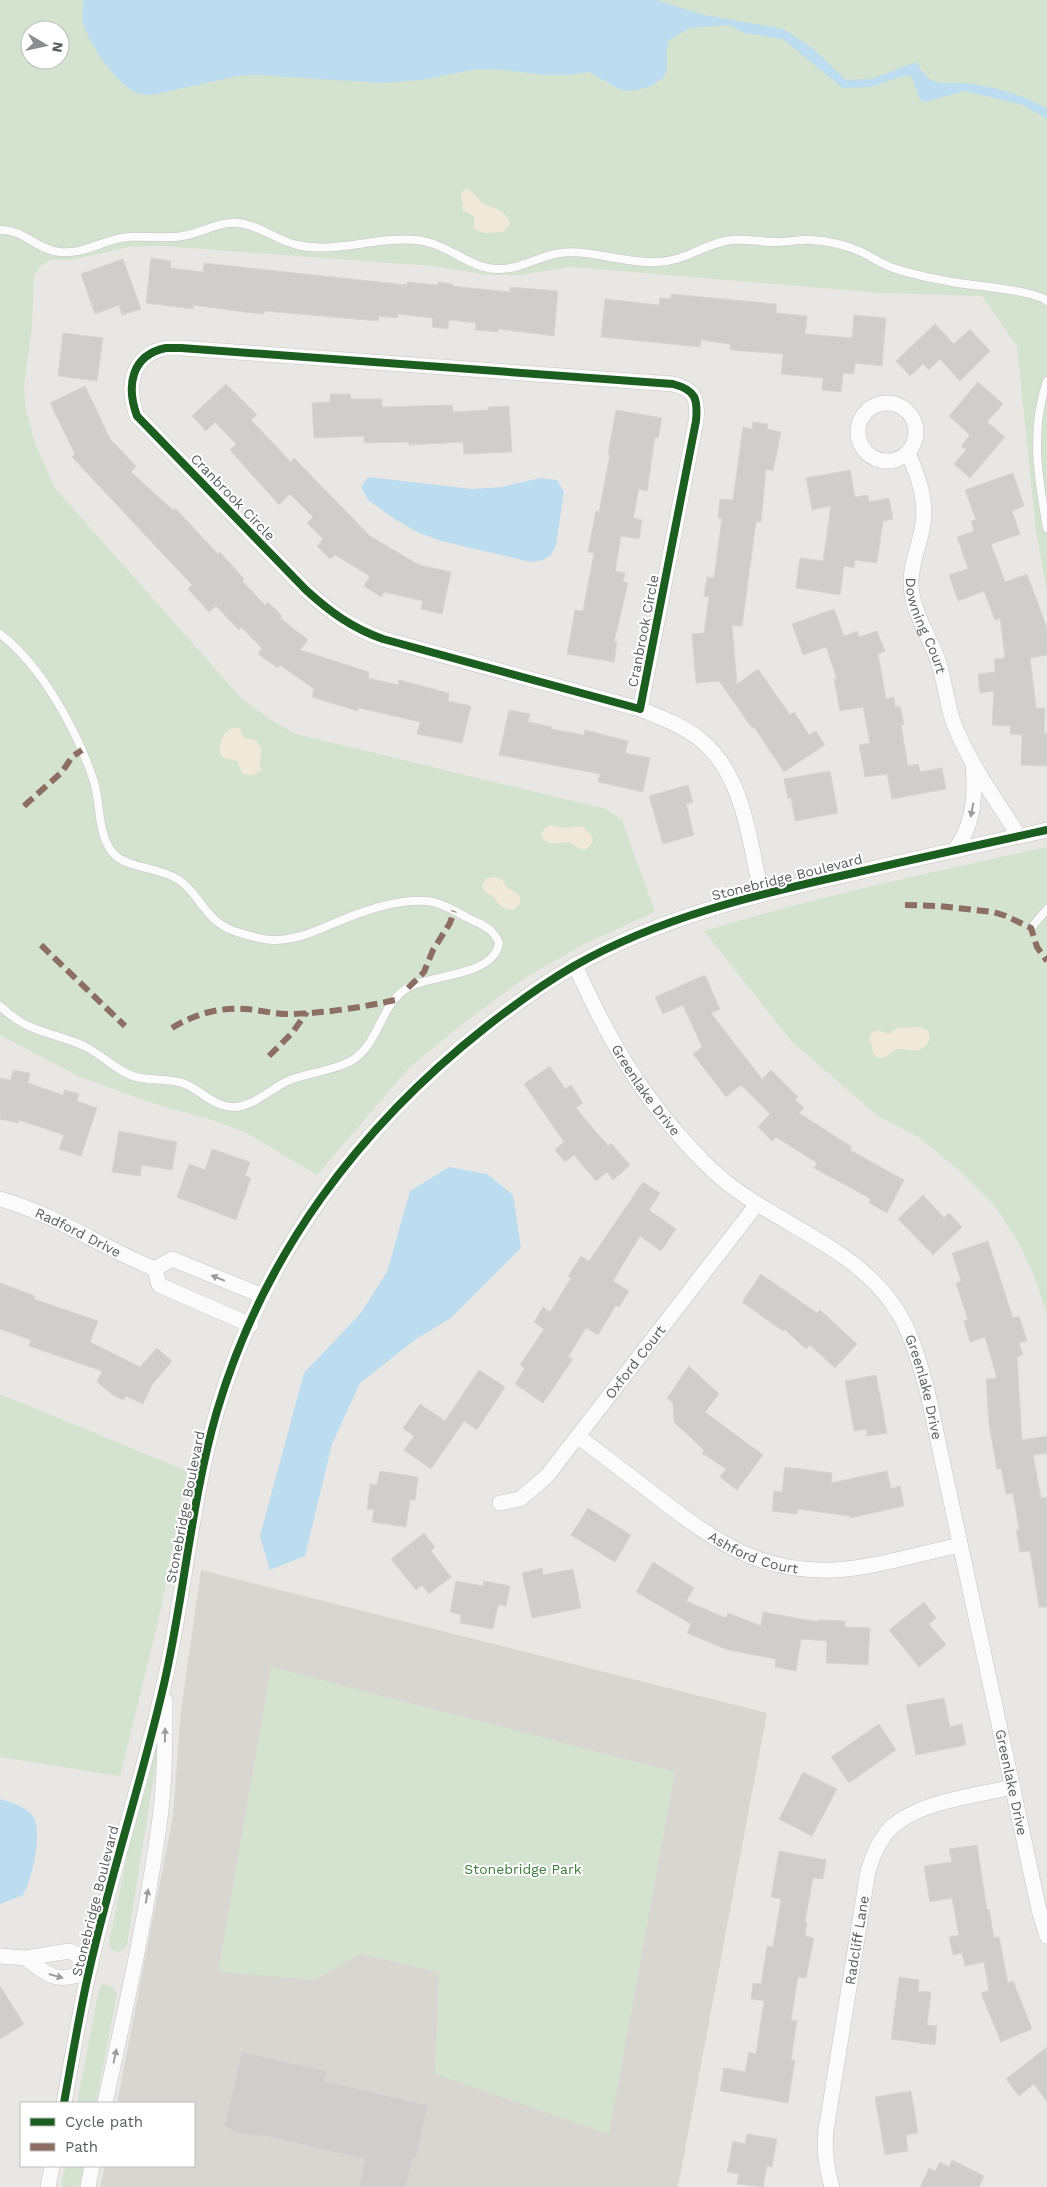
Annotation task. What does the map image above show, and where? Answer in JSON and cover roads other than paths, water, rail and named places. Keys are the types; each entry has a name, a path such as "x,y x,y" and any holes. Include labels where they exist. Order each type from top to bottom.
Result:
{"street":[{"name":"Cranbrook Circle","path":"640,709 698,409 695,396 686,388 673,384 181,348 153,351 134,372 132,402 137,416 306,590 328,611 348,624 383,639 640,709 675,723 702,740 718,757 733,784 741,806 762,893"},
{"name":"Downing Court","path":"908,453 917,474 923,497 924,516 912,572 912,598 938,658 953,722 973,765 1019,836"},
{"name":"Downing Court","path":"955,850 963,840 970,819 975,783 973,765"},
{"name":"Stonebridge Boulevard","path":"64,2102 89,1969 166,1676 204,1465 217,1412 233,1364 263,1296 302,1224 329,1186 360,1146 406,1096 459,1048 516,1004 575,965 689,915 762,893 1047,830"},
{"name":"Greenlake Drive","path":"575,965 603,1024 670,1127 709,1168 757,1204 850,1261 895,1306 914,1348 923,1376 1039,1910 1047,1936"},
{"name":"Radford Drive","path":"0,1199 40,1214 125,1258 155,1270"},
{"name":"Oxford Court","path":"500,1503 520,1498 547,1476 757,1204"},
{"path":"250,1325 159,1285 155,1270 172,1259 263,1296"},
{"name":"Ashford Court","path":"579,1437 713,1538 751,1558 774,1564 816,1570 852,1568 960,1545"},
{"name":"Stonebridge Boulevard","path":"105,2102 132,1976 160,1825 165,1762 166,1676"},
{"name":"Radcliff Lane","path":"832,2187 824,2145 868,1871 876,1850 893,1825 910,1815 934,1805 1013,1787"},
{"path":"0,1956 26,1958 69,1951 76,1954 89,1969 77,1976 61,1979 37,1968 26,1958"},
{"path":"48,2187 52,2167"},
{"path":"88,2187 92,2167"}],"lane":[{"path":"0,230 13,230 44,248 60,252 94,248 112,240 129,237 169,238 188,236 220,225 242,223 294,245 308,247 329,247 400,239 430,242 445,247 486,269 501,270 520,266 541,257 558,253 574,252 635,262 654,262 672,261 687,257 714,244 728,240 777,242 811,240 859,251 887,266 905,272 968,285 1030,292 1047,300"},
{"path":"1047,381 1038,417 1036,451 1038,481 1047,528"},
{"path":"0,634 27,660 62,712 85,758 94,783 105,841 112,852 121,861 164,872 181,881 207,914 220,924 263,939 276,940 312,933 344,919 386,905 427,901 441,904 488,927 500,943 495,957 489,962 460,973 408,988 384,1014 370,1042 352,1060 336,1067 291,1079 256,1099 238,1106 222,1105 209,1100 185,1084 136,1077 124,1072 86,1047 26,1027 0,1006"},
{"path":"1031,928 1047,909"}],"water":[{"path":"84,0 657,0 700,14 783,29 811,47 846,80 872,79 916,62 927,77 935,82 965,83 1010,92 1047,109 1047,119 1023,105 965,91 924,102 919,98 912,77 906,75 870,87 843,88 783,39 744,33 730,25 690,28 669,40 667,69 664,77 649,87 632,91 621,90 589,72 569,75 544,75 505,70 477,69 421,80 383,83 258,75 237,76 152,95 143,94 132,91 123,84 96,50 83,23"},
{"path":"368,477 472,489 502,487 540,478 557,480 564,492 556,545 551,555 543,560 531,562 441,541 417,532 368,500 361,487"},
{"path":"449,1167 487,1174 513,1195 521,1248 451,1318 416,1339 360,1383 332,1444 305,1556 270,1570 260,1536 304,1373 360,1314 387,1272 410,1191"},
{"path":"0,1799 25,1809 32,1815 37,1832 37,1843 33,1867 23,1895 0,1904"}],"park label":[{"name":"Stonebridge Park","path":"523,1869"}]}
